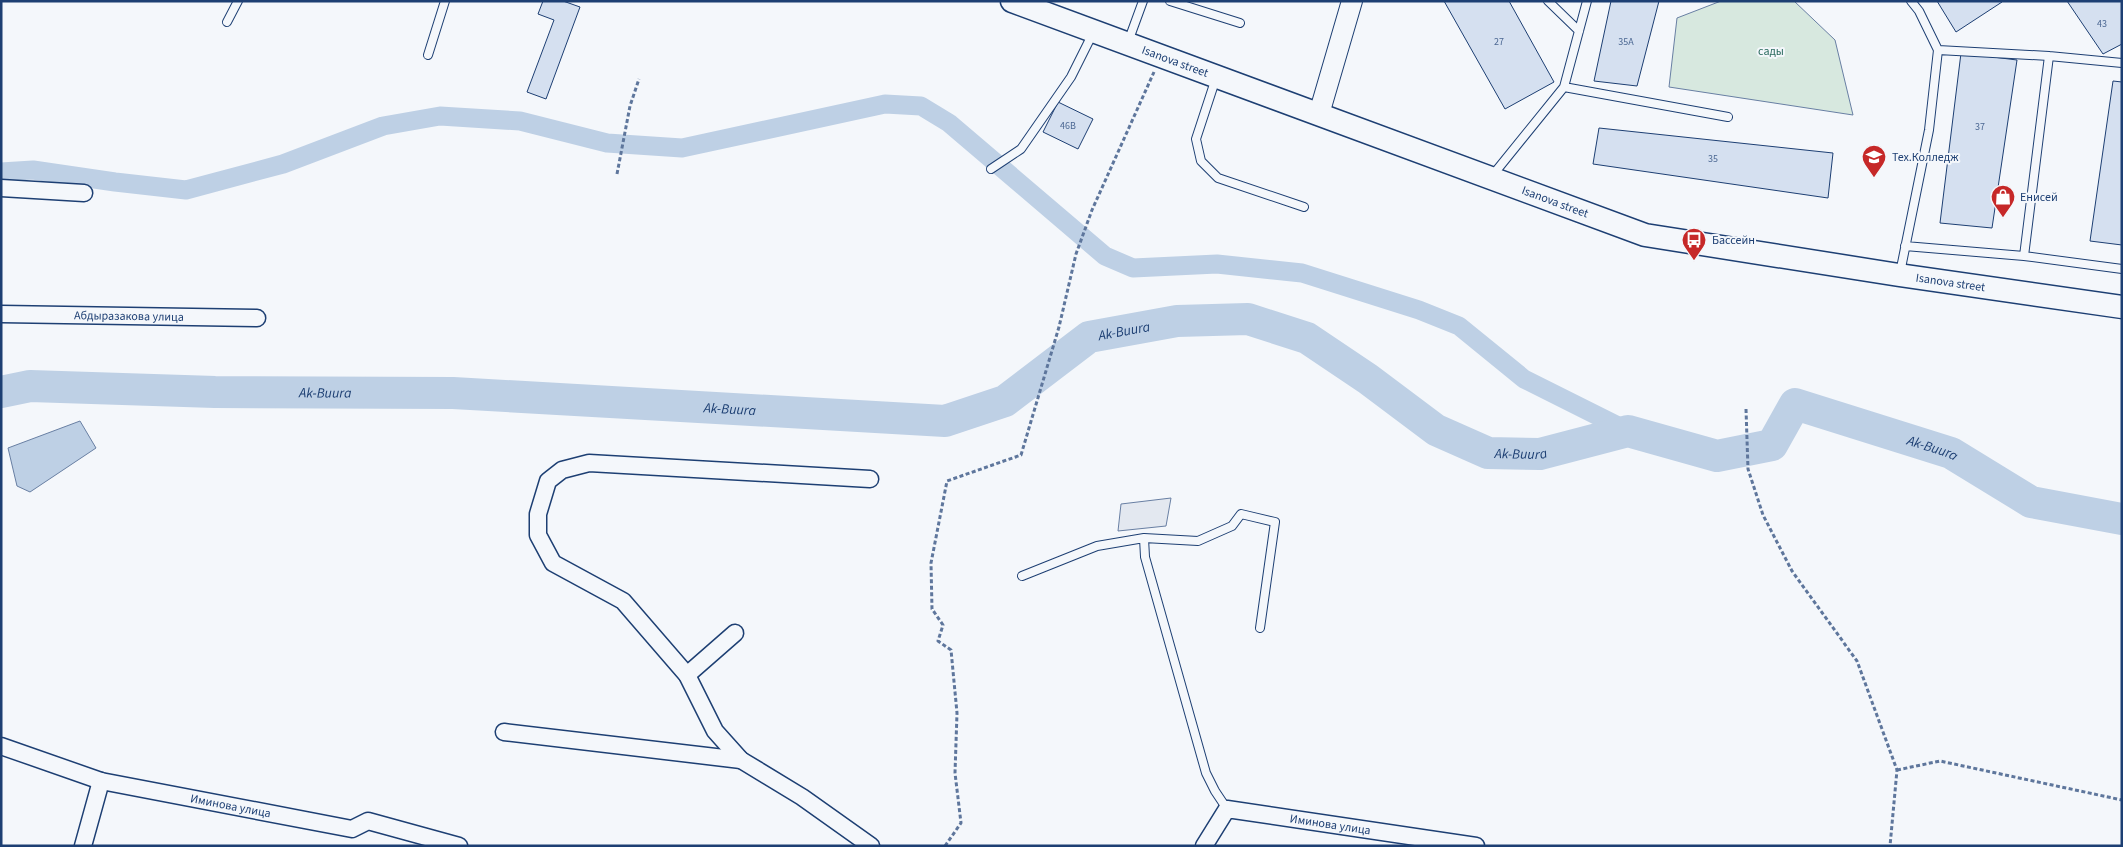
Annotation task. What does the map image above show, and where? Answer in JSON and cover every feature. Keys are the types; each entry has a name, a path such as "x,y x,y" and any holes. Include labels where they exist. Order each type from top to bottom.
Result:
{"main road":[{"name":"Isanova street","path":"1012,1 1039,6 1094,32 1645,235 1899,275 2122,307"}],"street":[{"path":"1319,114 1352,1"},
{"path":"1,188 84,193"},
{"name":"Абдыразакова улица","path":"1,314 257,318"},
{"path":"870,479 590,463 562,470 548,481 538,514 538,535 553,563 623,601 687,675 715,730 741,760 802,797 871,846"},
{"path":"687,675 735,633"},
{"path":"504,732 741,760"},
{"name":"Иминова улица","path":"1,746 101,781 352,829 368,821 459,846"},
{"path":"84,846 101,781"},
{"path":"1204,846 1227,809"},
{"name":"Иминова улица","path":"1227,809 1476,846"}],"lane":[{"path":"227,22 238,1"},
{"path":"428,54 445,1"},
{"path":"1127,44 1142,1"},
{"path":"1170,1 1240,23"},
{"path":"1548,1 1579,31"},
{"path":"1490,178 1564,87 1586,1"},
{"path":"1899,275 1929,130 1938,50 1919,11 1911,1"},
{"path":"990,169 1021,149 1071,76 1094,32"},
{"path":"1938,50 2049,56 2122,63"},
{"path":"2024,256 2049,56"},
{"path":"1216,76 1196,139 1201,161 1218,178 1304,207"},
{"path":"1564,87 1728,117"},
{"path":"1905,246 2024,256 2122,269"},
{"path":"1022,576 1097,546 1144,538 1198,541 1232,526 1241,514 1275,522 1260,628"},
{"path":"1144,538 1146,557 1206,773 1227,809"}],"path":[{"path":"945,846 961,823 955,773 957,713 950,650 938,640 943,625 932,609 931,564 947,481 1020,455 1059,327 1076,254 1092,210 1162,56"},
{"path":"617,174 630,106 639,79"},
{"path":"1746,409 1748,469 1763,515 1792,571 1857,661 1897,770 1890,846"},
{"path":"1897,770 1940,761 2122,800"}],"green space":[{"name":"сады","path":"1721,1 1794,1 1835,40 1853,115 1669,87 1677,18"}],"shaded area":[{"path":"1171,498 1166,526 1118,531 1121,504"}],"water":[{"path":"80,421 96,448 30,492 17,486 8,448"}],"building":[{"path":"543,1 563,1 580,7 546,99 527,92 554,20 538,14"},
{"path":"1444,1 1509,1 1554,82 1505,109"},
{"path":"1611,1 1659,1 1637,86 1594,81"},
{"path":"1937,1 2002,1 2002,2 1956,32"},
{"path":"2067,1 2122,1 2122,44 2103,54"},
{"path":"1961,53 2017,60 1992,228 1940,223"},
{"path":"2113,81 2122,82 2122,245 2090,241"},
{"path":"1058,102 1093,119 1078,149 1043,132"},
{"path":"1599,128 1833,153 1828,198 1593,164"}],"waterway":[{"path":"1,172 33,170 186,190 283,164 383,126 440,116 520,121 607,143 682,148 885,104 921,106 949,123 1105,256 1133,268 1217,264 1302,273 1419,310 1459,326 1524,379 1628,431"},
{"name":"Ak-Buura","path":"1,392 30,386 215,392 453,393 945,421 1005,401 1089,337 1177,321 1248,319 1307,338 1368,379 1436,430 1488,453 1540,454 1628,431 1717,456 1772,445 1795,404 1951,453 2031,502 2122,519"}],"place":[{"name":"Тех.Колледж","path":"1874,178"},
{"name":"Енисей","path":"2003,218"},
{"name":"Бассейн","path":"1694,261"}]}
